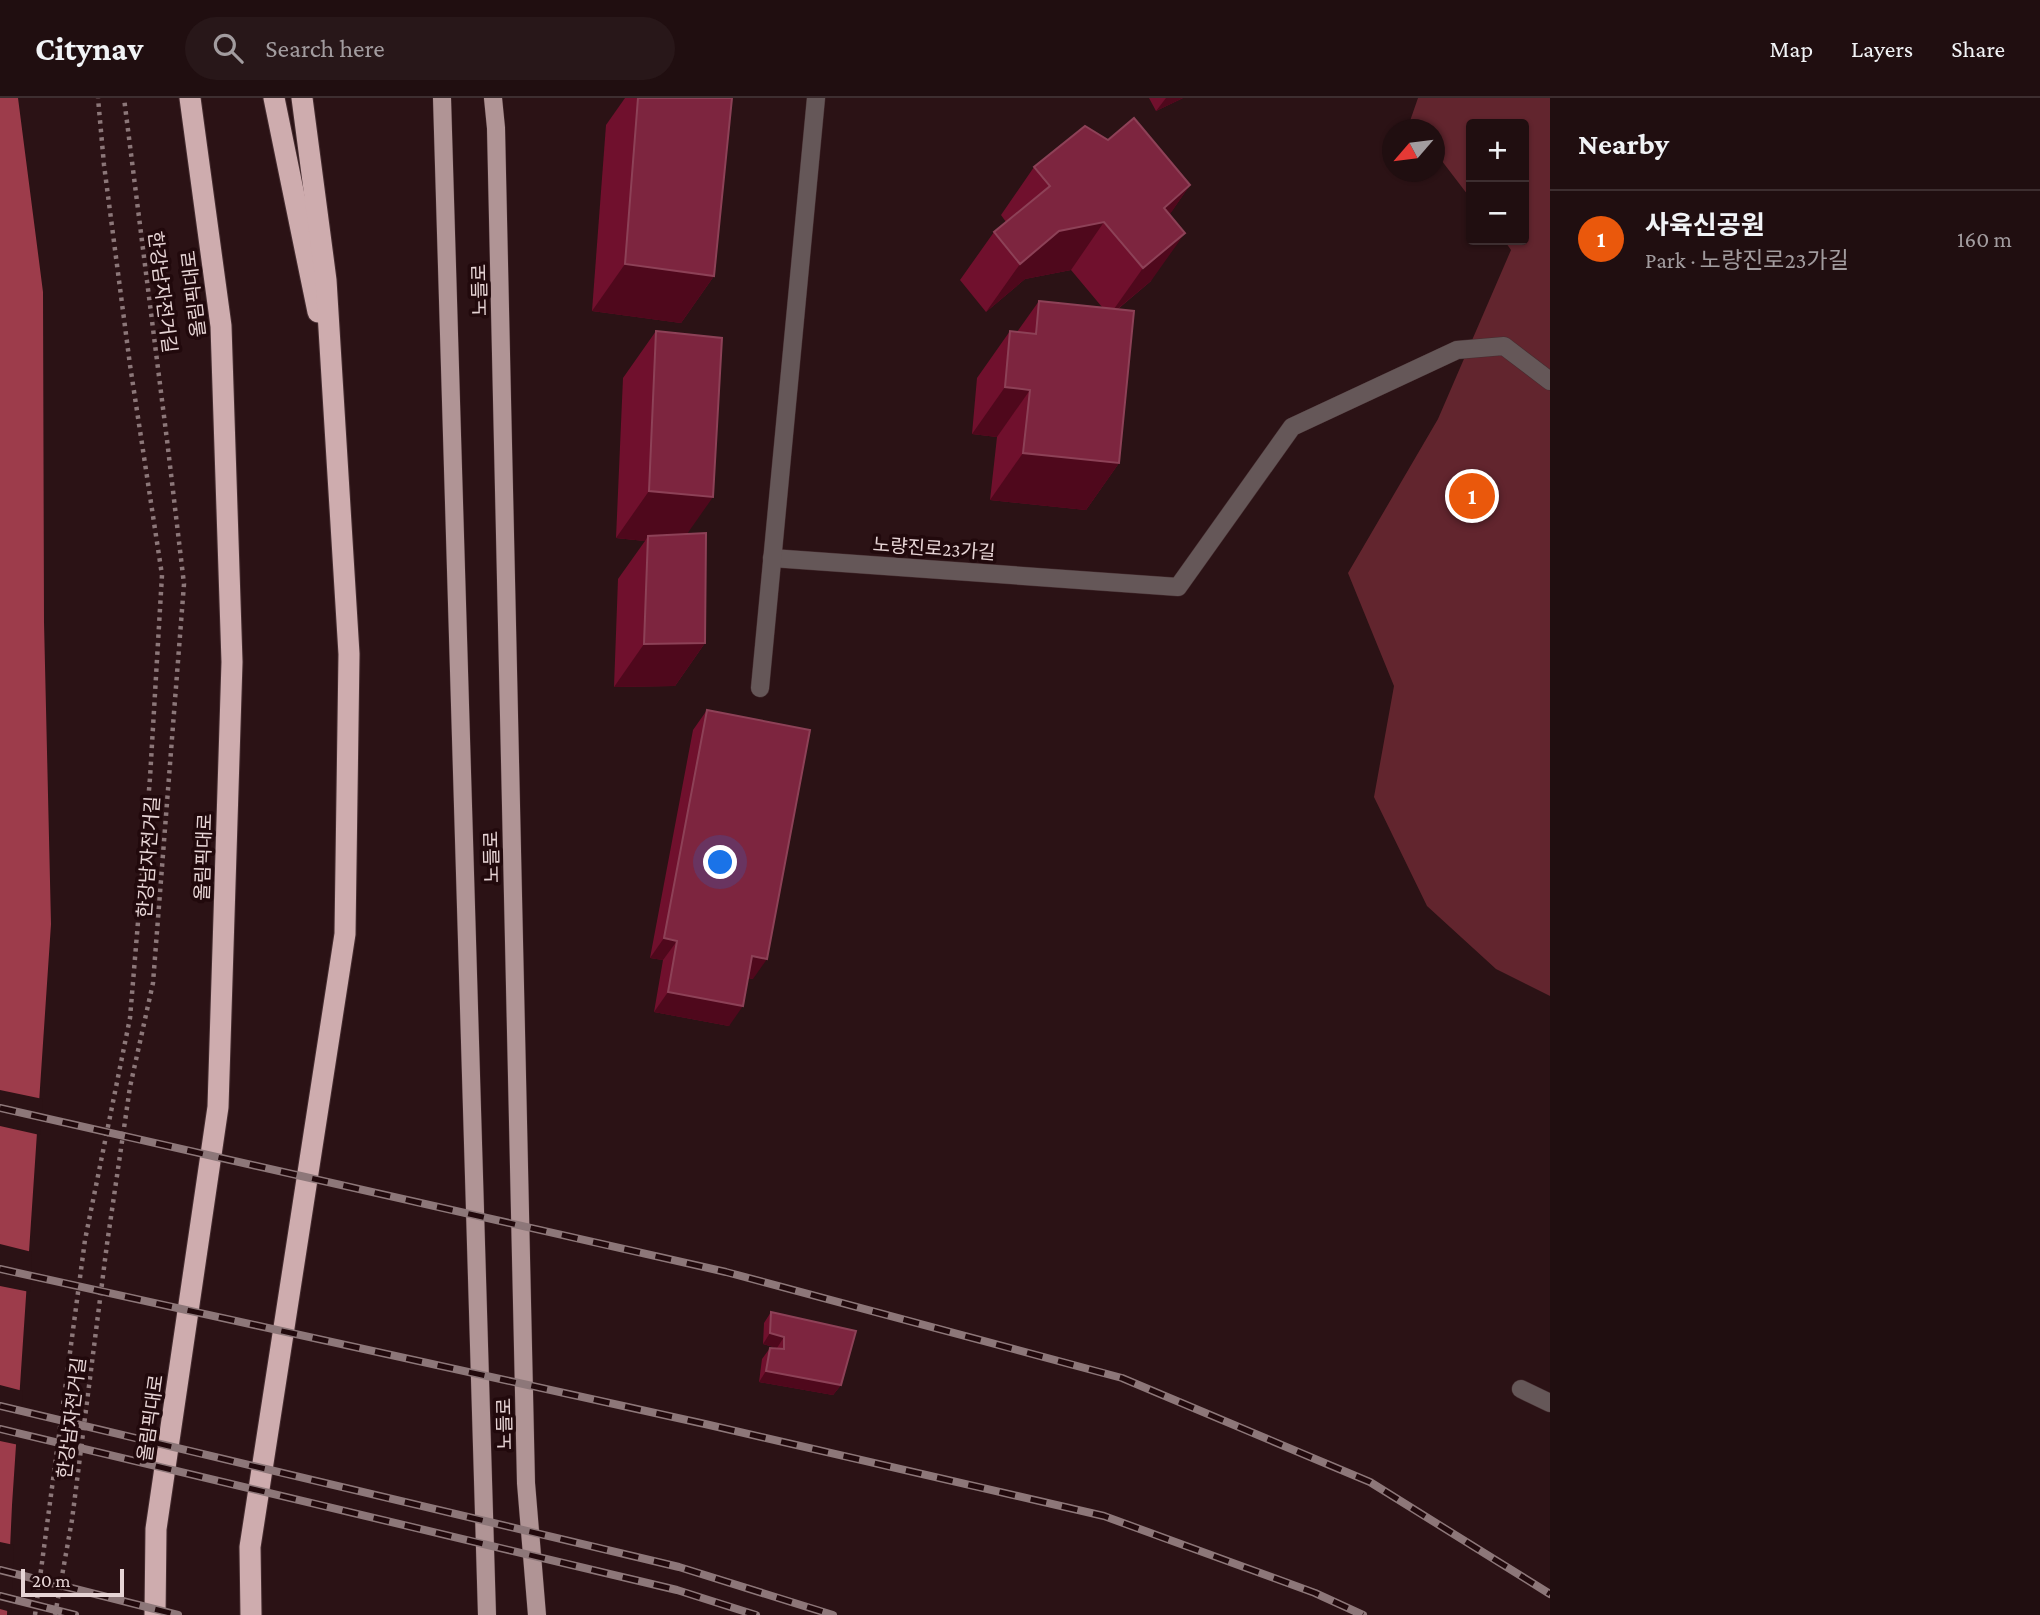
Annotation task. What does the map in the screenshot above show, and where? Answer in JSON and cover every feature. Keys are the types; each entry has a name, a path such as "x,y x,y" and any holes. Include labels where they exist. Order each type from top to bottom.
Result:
{"highway":[{"name":"올림픽대로","path":"155,1615 156,1529 218,1107 232,662 221,326 190,98"},
{"path":"274,98 333,390"},
{"path":"251,1615 250,1547 345,934 349,654 326,280 302,98"}],"main road":[{"name":"노들로","path":"442,98 487,1615"},
{"name":"노들로","path":"493,98 496,128 526,1483 537,1615"},
{"path":"496,128 500,98"}],"street":[{"path":"760,688 816,98"},
{"name":"노량진로23가길","path":"772,558 1178,587 1292,427 1457,350 1504,346 1550,381"},
{"path":"1521,1389 1550,1403"}],"path":[{"path":"35,1615 86,1240 130,1018 150,778 162,575 130,365 98,98"},
{"name":"한강남자전거길","path":"55,1615 72,1520 128,1100 153,983 184,584 124,98"}],"shaded area":[{"path":"0,98 18,98 43,292 44,622 51,924 7,1615 0,1615"},
{"path":"1418,98 1550,98 1550,996 1496,969 1427,906 1374,797 1394,686 1348,573 1438,419 1511,250 1508,245 1529,245 1529,119 1466,119 1466,192 1445,165 1445,119 1411,119"}],"pier":[{"path":"0,1090 43,1099 40,1135 0,1126"},
{"path":"0,1244 32,1252 30,1292 0,1286"},
{"path":"0,1385 23,1391 19,1445 0,1441"},
{"path":"0,1542 14,1545 11,1612 0,1609"}],"building":[{"path":"638,98 732,98 714,276 625,264"},
{"path":"1134,118 1190,185 1164,208 1185,233 1143,268 1104,222 1059,231 1020,264 994,232 1050,186 1034,167 1085,126 1108,140"},
{"path":"1039,301 1134,311 1119,463 1023,453 1030,390 1005,387 1010,331 1036,334"},
{"path":"656,331 722,338 713,497 649,491"},
{"path":"706,533 705,643 644,644 648,536"},
{"path":"707,710 810,730 767,959 752,956 743,1006 668,992 677,941 664,938"},
{"path":"771,1312 856,1331 841,1385 766,1371 770,1348 784,1349 784,1337 770,1333"}],"railway":[{"path":"0,1108 726,1272 1122,1378 1370,1482 1550,1594"},
{"path":"0,1269 705,1424 1104,1516 1315,1593 1363,1615"},
{"path":"0,1406 679,1567 833,1615"},
{"path":"0,1429 677,1590 756,1615"},
{"path":"0,1570 178,1615"},
{"path":"0,1596 75,1615"}],"place":[{"name":"사육신공원","path":"1472,496"}]}
